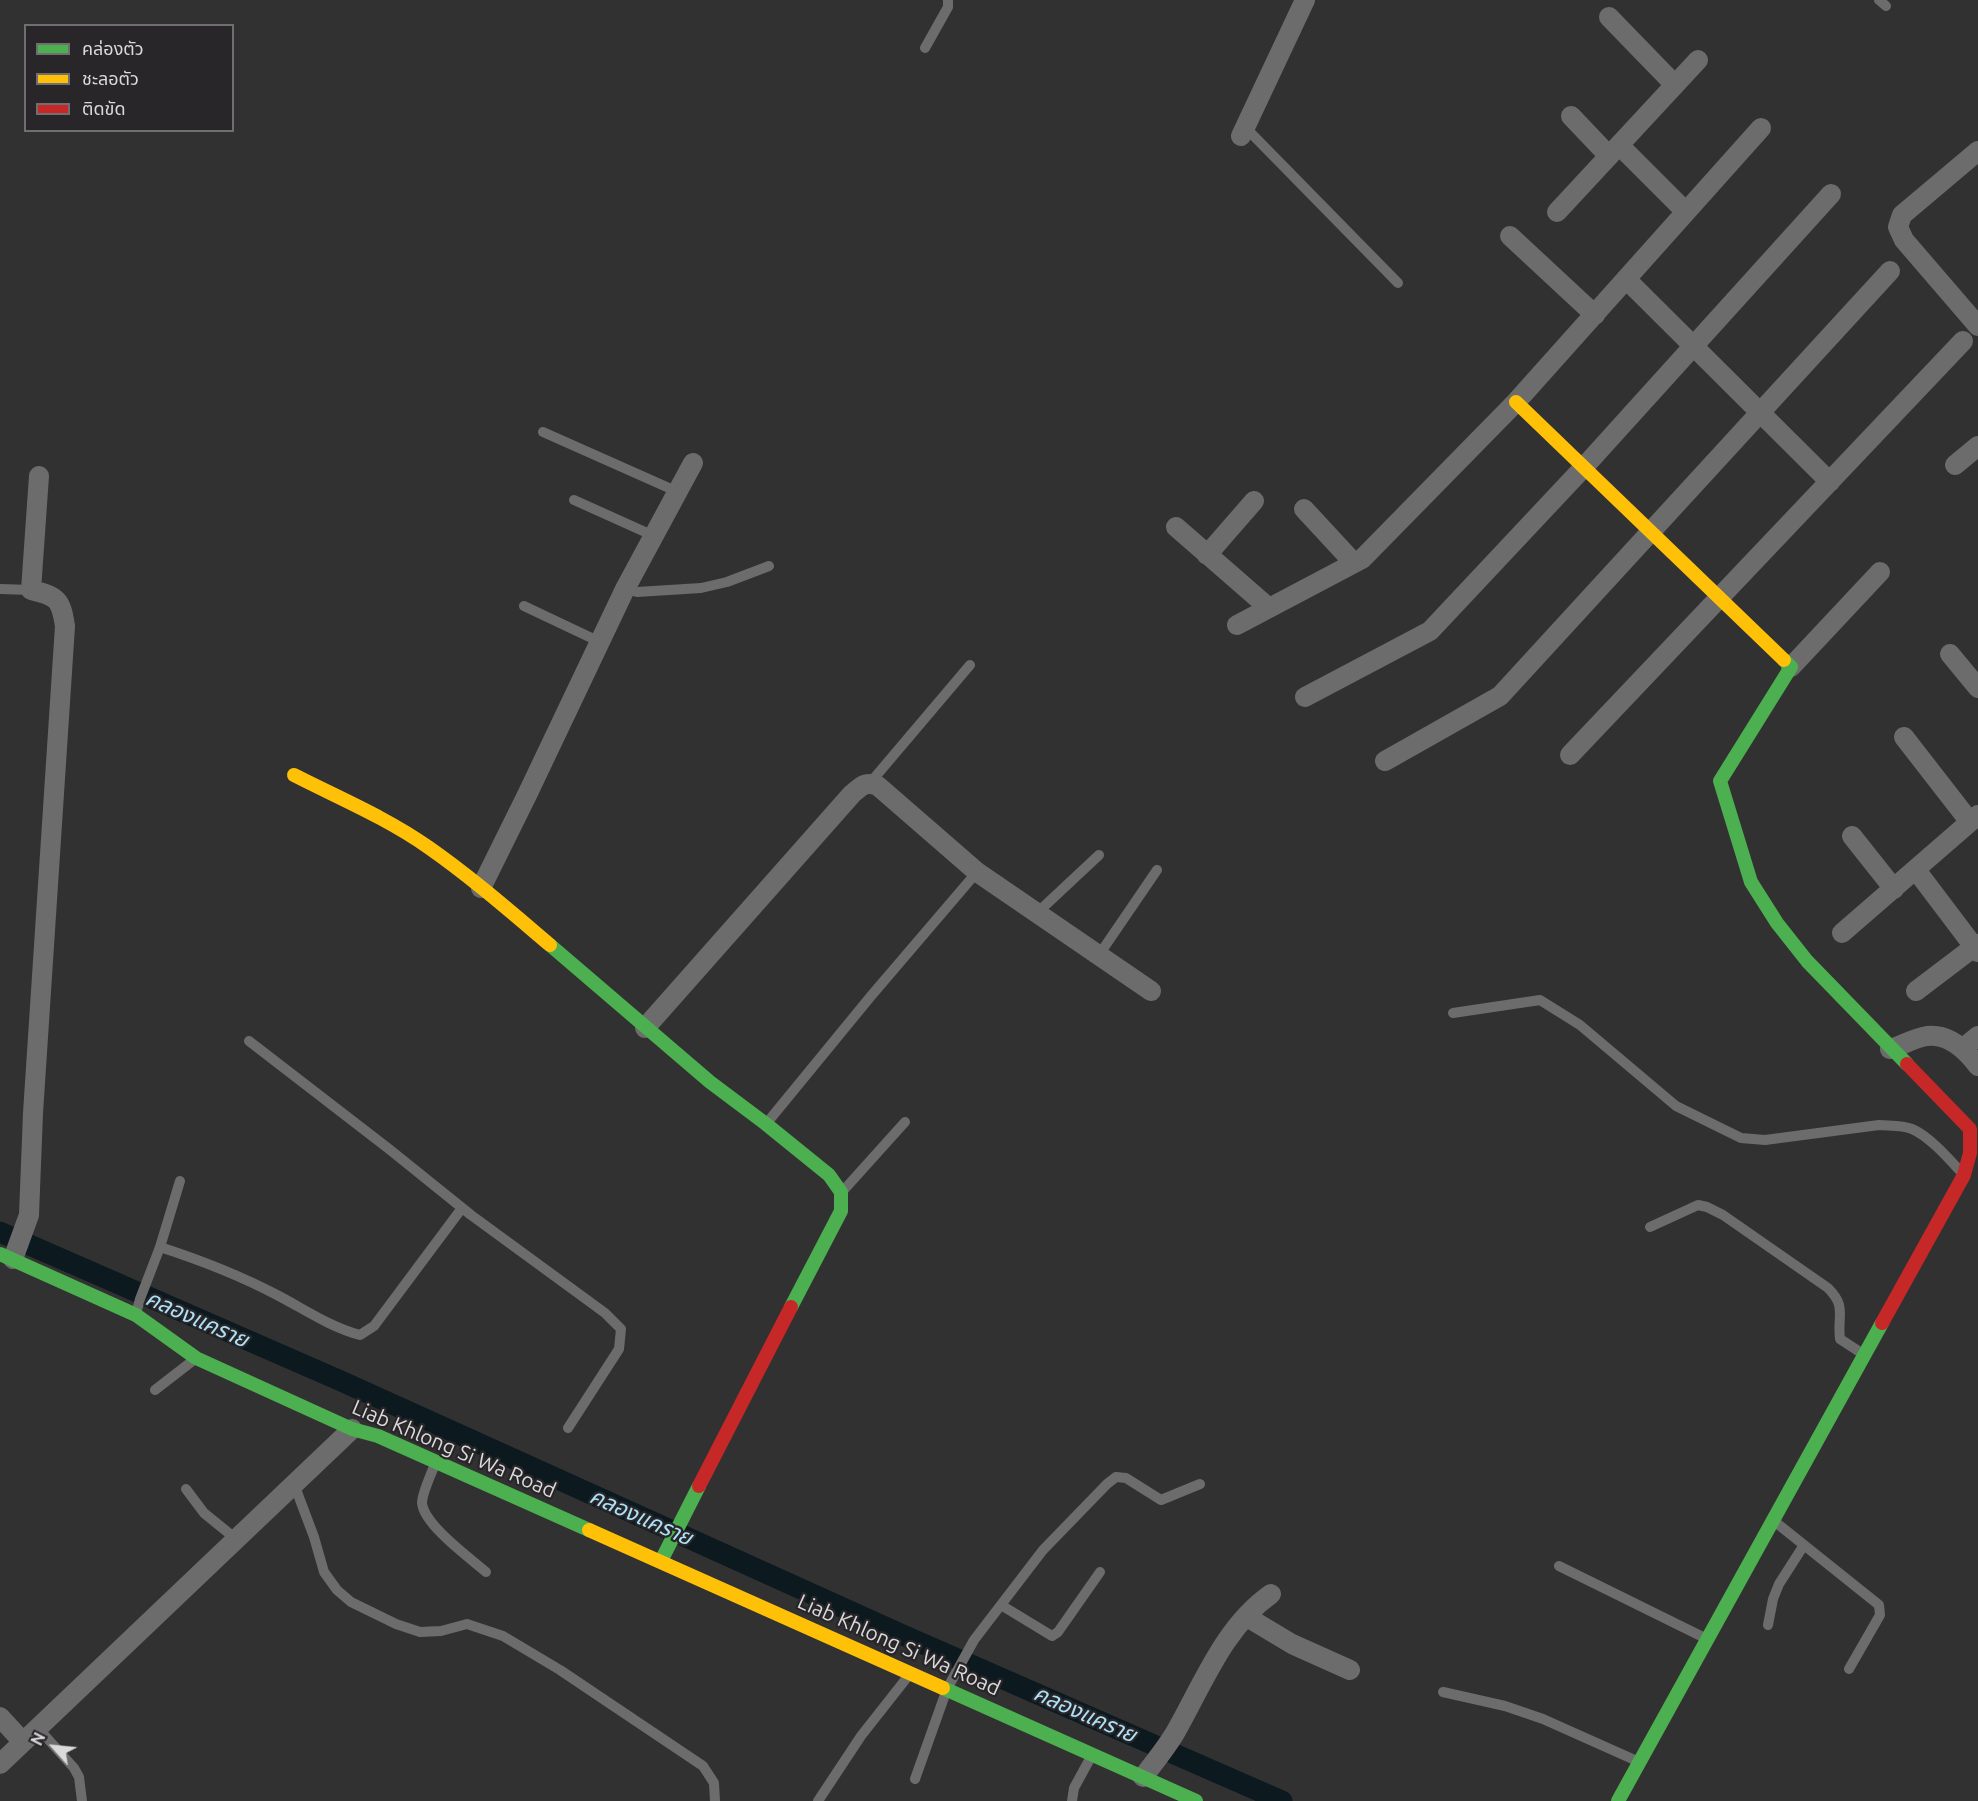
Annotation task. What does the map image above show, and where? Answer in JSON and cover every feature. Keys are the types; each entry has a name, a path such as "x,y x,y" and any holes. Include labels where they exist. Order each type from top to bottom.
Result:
{"street":[{"path":"1243,132 1305,0"},
{"path":"1609,17 1675,85"},
{"path":"1557,212 1698,60"},
{"path":"1571,116 1686,212"},
{"path":"1237,625 1362,559 1516,402 1761,128"},
{"path":"1974,312 1904,240 1898,227 1902,215 1978,151"},
{"path":"1305,697 1430,630 1584,467 1831,195"},
{"path":"1510,236 1595,315"},
{"path":"1385,761 1500,696 1890,271"},
{"path":"1627,280 1830,482"},
{"path":"1570,755 1963,341"},
{"path":"1516,402 1791,667"},
{"path":"1955,465 1978,446"},
{"path":"481,888 625,589 693,463"},
{"path":"10,1253 29,1215 33,1113 65,626 62,607 50,594 31,590 39,476"},
{"path":"1207,555 1254,501"},
{"path":"1304,509 1354,563"},
{"path":"1176,527 1269,608"},
{"path":"1618,1801 1863,1354 1964,1175 1972,1154 1974,1123 1890,1049 1807,961 1778,923 1751,882 1720,781 1791,667 1880,572"},
{"path":"1950,654 1975,679"},
{"path":"1842,933 1974,818 1904,737"},
{"path":"294,775 427,846 481,888 710,1082 829,1175 841,1192 841,1211 661,1561"},
{"path":"645,1028 852,794 870,783 878,786 977,872 1151,991"},
{"path":"1852,836 1894,889"},
{"path":"1916,870 1977,948 1916,991"},
{"path":"1890,1049 1927,1036 1971,1042 1978,1066"},
{"name":"Liab Khlong Si Wa Road","path":"10,1253 136,1315 196,1358 352,1429 378,1436 661,1561 1196,1801"},
{"path":"0,1764 352,1429"},
{"path":"1143,1778 1174,1735 1230,1635 1258,1604 1271,1594"},
{"path":"1247,1617 1292,1644 1350,1670"},
{"path":"0,1717 23,1742"}],"lane":[{"path":"925,48 948,7 948,0"},
{"path":"1243,132 1398,283"},
{"path":"543,432 678,492"},
{"path":"574,500 654,536"},
{"path":"625,589 637,592 701,588 728,582 769,566"},
{"path":"0,589 31,590"},
{"path":"524,606 600,642"},
{"path":"870,783 970,665"},
{"path":"1037,913 1099,855"},
{"path":"1099,955 1157,870"},
{"path":"766,1124 977,872"},
{"path":"1452,1013 1540,1000 1580,1025 1677,1106 1742,1138 1765,1140 1879,1125 1896,1126 1913,1129 1941,1150 1964,1175"},
{"path":"249,1041 462,1208 605,1313 621,1329 619,1350 568,1428"},
{"path":"841,1192 905,1122"},
{"path":"136,1315 160,1248 180,1181"},
{"path":"1650,1227 1698,1205 1707,1206 1723,1215 1828,1288 1838,1298 1841,1309 1840,1339 1863,1354"},
{"path":"160,1248 195,1258 274,1293 344,1331 360,1335 374,1326 462,1208"},
{"path":"155,1390 196,1358"},
{"path":"436,1462 422,1502 426,1515 438,1530 486,1572"},
{"path":"915,1779 947,1689 974,1641 1043,1550 1116,1477 1126,1478 1161,1500 1200,1484"},
{"path":"294,1484 324,1572 337,1590 351,1602 396,1624 420,1632 441,1631 467,1624 503,1636 560,1670 703,1766 714,1783 715,1801"},
{"path":"186,1489 204,1513 236,1539"},
{"path":"1773,1520 1879,1605 1880,1615 1849,1669"},
{"path":"1768,1625 1773,1599 1779,1584 1804,1545"},
{"path":"1559,1566 1707,1639"},
{"path":"1001,1605 1052,1636 1058,1632 1100,1572"},
{"path":"818,1801 861,1736 909,1674"},
{"path":"1443,1692 1505,1706 1543,1719 1640,1762"},
{"path":"38,1728 74,1768 79,1777 82,1801"},
{"path":"1072,1801 1074,1788 1092,1755"}],"waterway":[{"name":"คลองเเคราย","path":"0,1232 341,1381 905,1636 1282,1801"}],"traffic: fast":[{"path":"1784,660 1791,667 1720,781 1751,882 1777,923 1807,961 1907,1064"},
{"path":"550,945 710,1082 829,1175 841,1192 841,1211 791,1307"},
{"path":"0,1254 136,1315 196,1358 352,1429 378,1436 589,1530"},
{"path":"1618,1801 1882,1323"},
{"path":"661,1561 699,1486"},
{"path":"943,1688 1196,1801"}],"traffic: slow":[{"path":"1516,402 1784,660"},
{"path":"294,775 379,818 444,858 550,945"},
{"path":"589,1530 943,1688"}],"traffic: jam":[{"path":"1882,1323 1964,1175 1970,1153 1970,1129 1907,1064"},
{"path":"699,1486 791,1307"}]}
